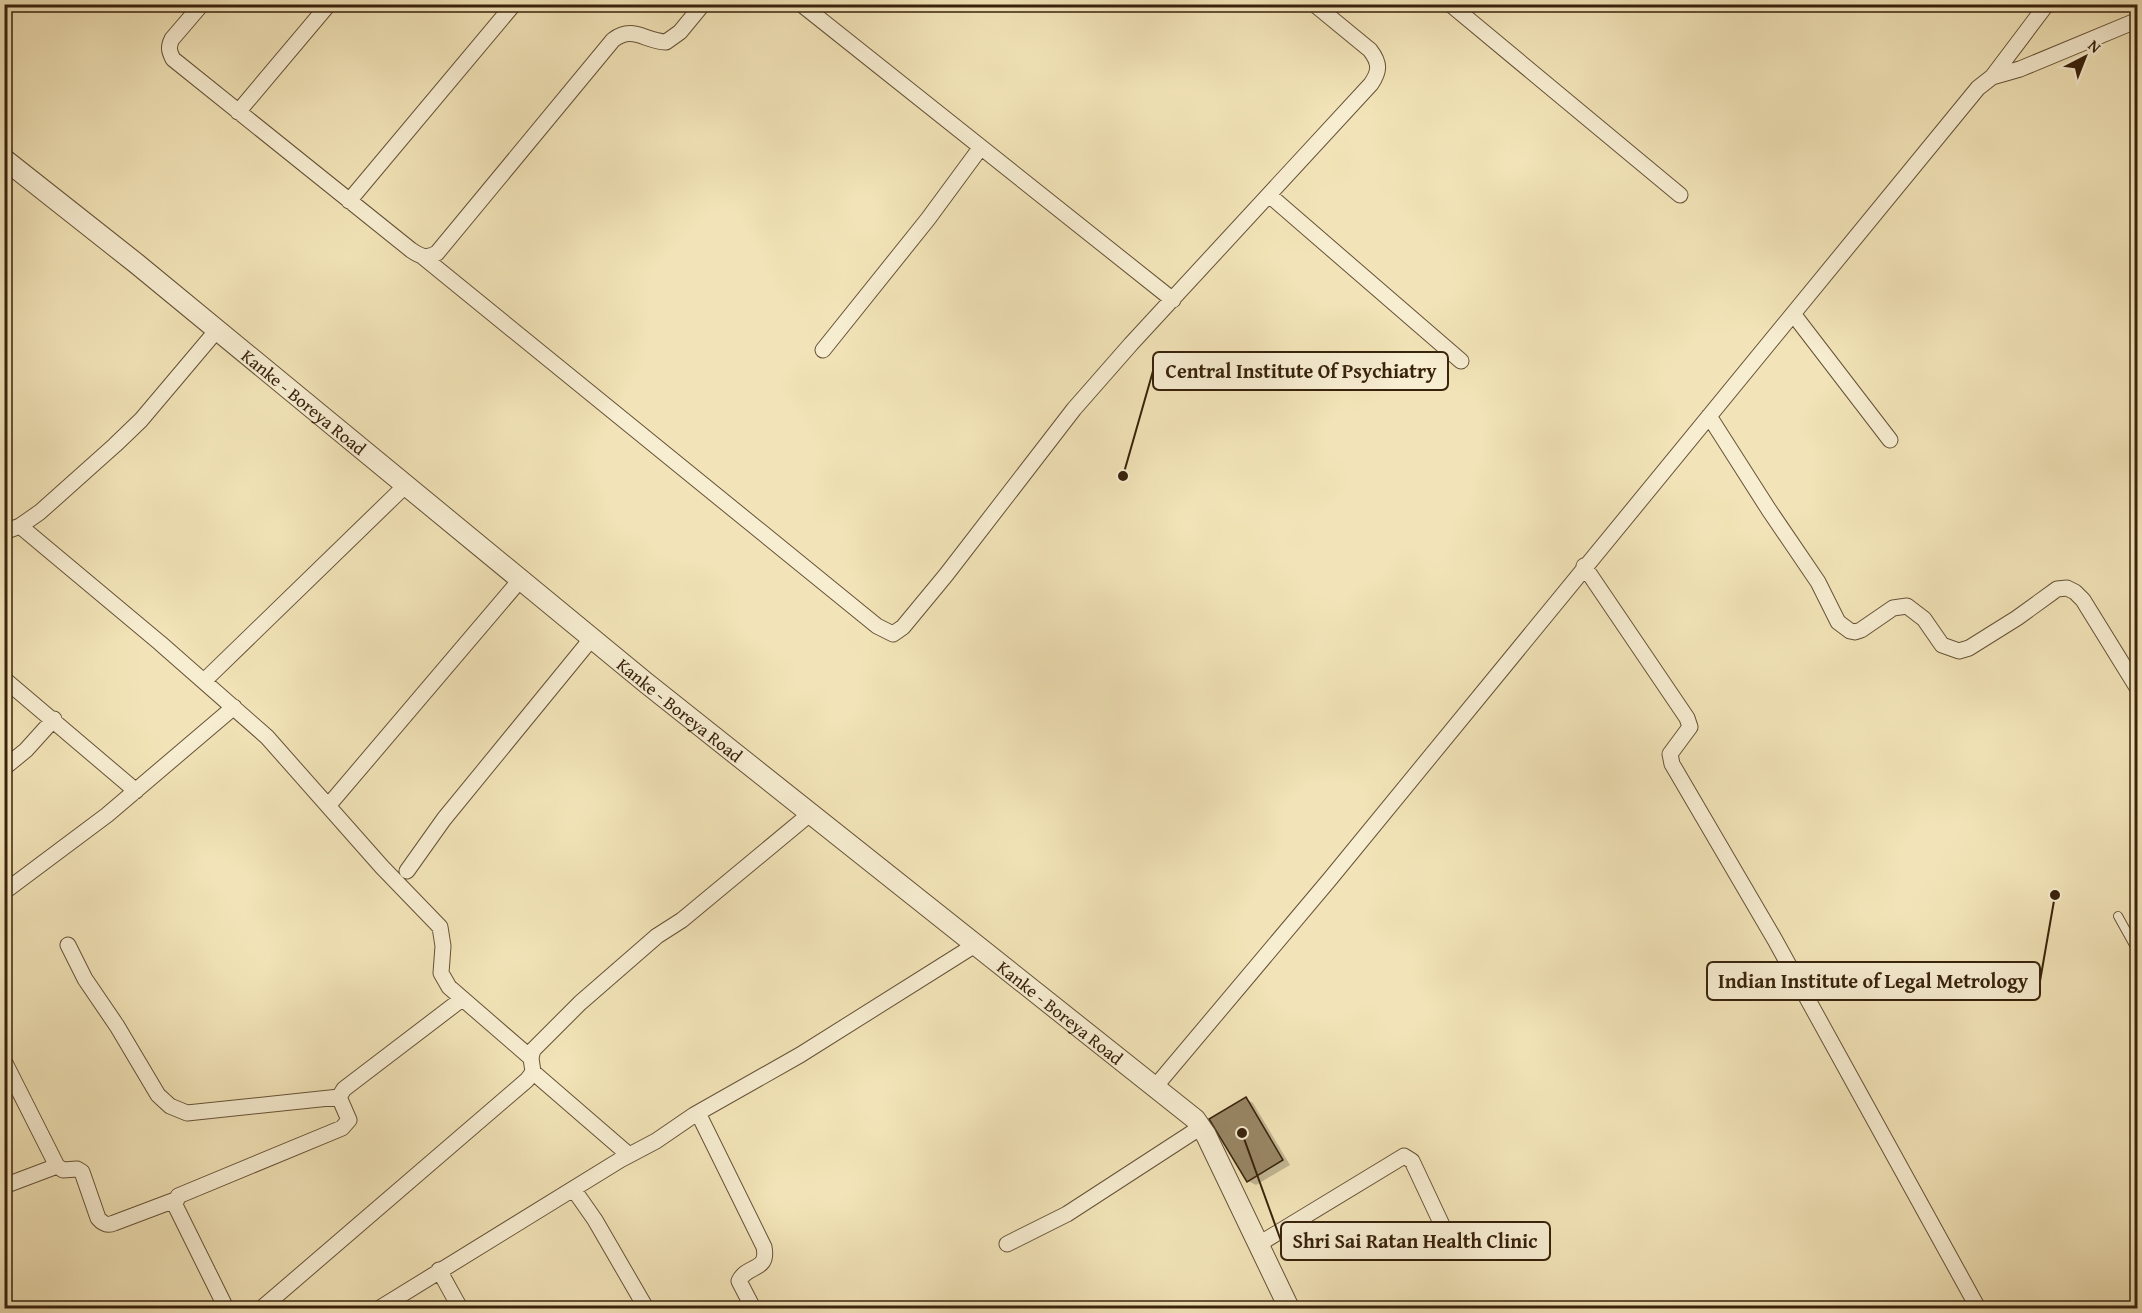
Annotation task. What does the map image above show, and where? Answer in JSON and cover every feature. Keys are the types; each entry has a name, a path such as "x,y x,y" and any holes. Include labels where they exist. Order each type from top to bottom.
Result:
{"street":[{"path":"202,4 169,45 170,52 181,67 411,250 423,257 877,626 893,634 903,627 946,574 1074,409 1377,75 1376,58 1370,50 1314,4"},
{"path":"238,112 329,4"},
{"path":"349,201 514,4"},
{"path":"423,257 430,257 437,253 613,40 626,33 635,33 666,42 680,32 703,4"},
{"path":"801,4 1173,300"},
{"path":"1450,4 1680,195"},
{"path":"1155,1087 1330,879 1584,566 1794,315 1978,88 1992,77 2047,4"},
{"path":"1992,77 2020,69 2138,20"},
{"path":"824,350 928,219 981,147"},
{"name":"Kanke - Boreya Road","path":"4,159 218,330 592,638 1195,1119 1201,1127 1289,1308"},
{"path":"1269,195 1461,361"},
{"path":"1794,315 1890,440"},
{"path":"4,532 20,526 40,512 141,420 218,330"},
{"path":"1709,416 1768,510 1818,582 1838,622 1850,631 1861,630 1893,608 1907,606 1924,619 1942,645 1959,651 1969,648 2017,618 2057,589 2067,588 2084,600 2138,689"},
{"path":"204,681 406,485"},
{"path":"20,526 267,737 382,867 440,927 443,946 441,973 449,987 628,1155"},
{"path":"1584,566 1687,718 1690,727 1670,754 1672,764 1775,940 1978,1308"},
{"path":"328,806 521,579"},
{"path":"407,871 444,819 592,638"},
{"path":"4,679 54,719 136,791"},
{"path":"4,892 81,836 234,707"},
{"path":"4,768 26,750 54,719"},
{"path":"262,1308 527,1080 532,1065 533,1050 536,1046 622,966 657,936 682,920 811,813"},
{"path":"68,945 85,979 117,1026 158,1095 170,1106 188,1113 339,1097 349,1084 462,999"},
{"path":"380,1308 628,1155 656,1141 698,1113 800,1055 975,945"},
{"path":"4,1061 57,1166 63,1170 77,1169 82,1172 98,1218 105,1224 114,1224 175,1200 183,1193 342,1128 349,1120 339,1097"},
{"path":"698,1113 764,1247 766,1256 764,1261 741,1276 739,1281 753,1308"},
{"path":"1007,1245 1067,1214 1201,1127"},
{"path":"1259,1244 1404,1156 1412,1161 1450,1242"},
{"path":"4,1186 57,1166"},
{"path":"574,1190 595,1220 646,1308"},
{"path":"175,1200 175,1205 226,1308"},
{"path":"439,1270 460,1308"}],"lane":[{"path":"2118,916 2138,952"}],"building":[{"path":"1246,1097 1283,1160 1247,1182 1209,1119"}],"place":[{"name":"Central Institute Of Psychiatry","path":"1123,476"},
{"name":"Indian Institute of Legal Metrology","path":"2055,895"},
{"name":"Shri Sai Ratan Health Clinic","path":"1242,1133"}]}
